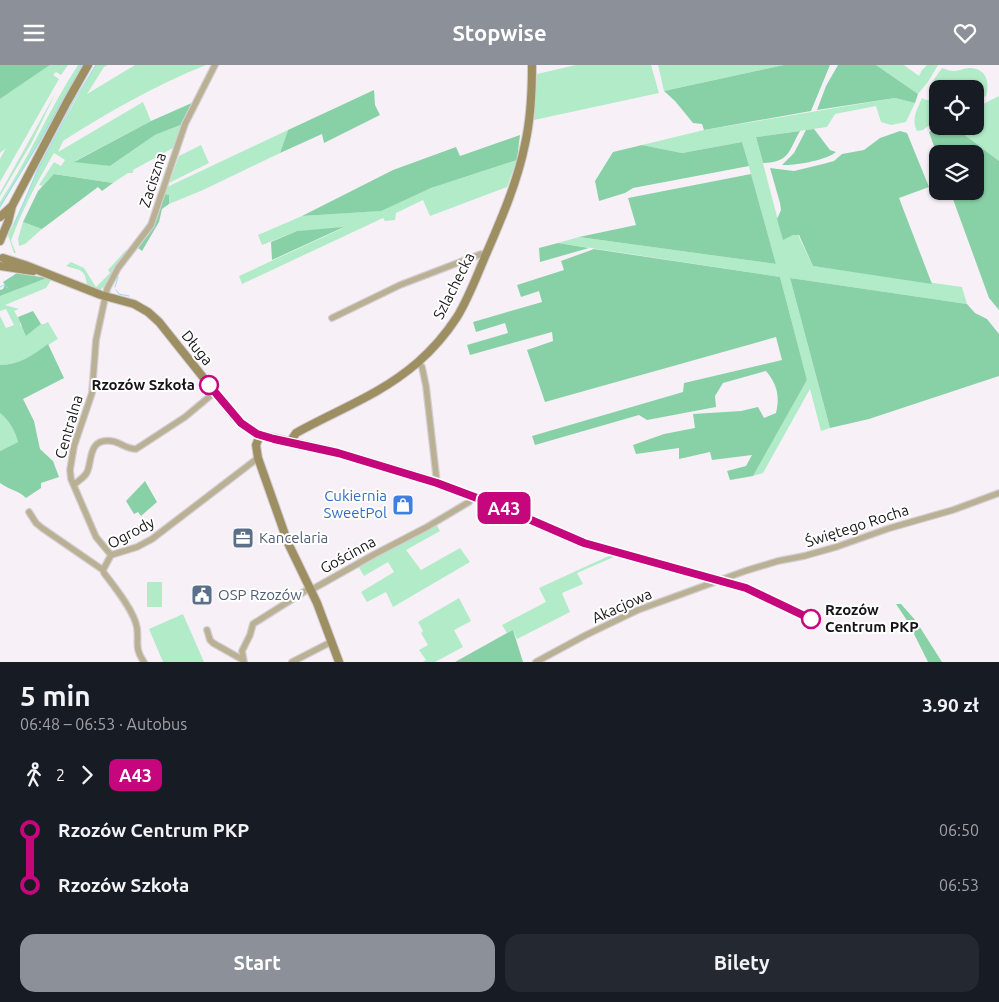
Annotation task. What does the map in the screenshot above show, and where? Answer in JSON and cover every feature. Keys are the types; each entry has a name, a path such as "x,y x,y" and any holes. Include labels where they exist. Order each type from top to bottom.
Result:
{"street":[{"path":"0,241 12,206 88,65"},
{"name":"Zaciszna","path":"105,296 118,268 151,225 185,124 215,65"},
{"name":"Szlachecka","path":"290,442 292,436 296,433 374,394 418,362 445,334 458,315 516,178 525,147 531,111 532,65"},
{"path":"0,223 2,215 12,206"},
{"path":"0,248 1,263"},
{"path":"332,318 411,280 481,254 485,255"},
{"name":"Długa","path":"1,263 41,272 105,296 134,304 154,317 241,423 260,435 338,453 437,483 473,496 584,543 722,581"},
{"name":"Centralna","path":"105,296 96,340 92,393 74,446 70,470 74,485 96,537 111,555"},
{"path":"418,362 422,367 426,386 437,483"},
{"path":"74,485 87,472 90,457 99,443 113,441 128,449 136,449 185,417 215,392"},
{"path":"260,435 256,445 258,457 288,543 310,589 339,662"},
{"name":"Ogrody","path":"144,662 138,651 137,627 126,604 103,570 111,555 137,547 152,539 258,457"},
{"name":"Świętego Rocha","path":"722,581 745,571 836,547 890,528 953,510 999,493"},
{"name":"Gościnna","path":"244,661 242,651 253,624 310,589 427,527 469,502 473,496"},
{"path":"29,512 42,529 103,570"},
{"name":"Akacjowa","path":"536,662 632,613 722,581"},
{"path":"207,630 213,643 244,661"},
{"path":"292,662 331,641"}],"green space":[{"path":"0,65 50,65 0,99"},
{"path":"50,65 68,65 61,75 56,72 53,75 59,79 0,182 0,159 6,148 0,153 0,99"},
{"path":"78,65 82,65 40,142 0,208 0,202"},
{"path":"95,65 108,65 104,67 87,94 135,65 206,65 169,81 133,100 63,141 58,152 143,102 151,121 75,161 110,166 155,135 183,124 173,148 113,183 55,174 42,186 39,185 54,162 61,166 65,160 54,153 30,196 15,230 11,241 16,253 14,253 8,235 38,168"},
{"path":"576,65 651,65 659,93 534,120 537,74"},
{"path":"658,65 784,65 664,91"},
{"path":"784,65 830,65 811,111 704,130 702,124 693,123 664,91"},
{"path":"838,65 876,65 918,94 915,103 895,98 817,110 826,86"},
{"path":"876,65 904,65 919,76 927,65 938,65 918,94"},
{"path":"942,68 952,71 969,68 975,69 986,77 988,86 986,96 984,97 984,80 933,80"},
{"path":"374,90 375,105 380,115 324,143 322,134 280,153 288,130"},
{"path":"56,92 32,142 0,196 0,193"},
{"path":"999,96 999,161 984,150 984,145 978,145 965,135 984,135 984,104"},
{"path":"895,98 915,103 906,122 891,125 881,122 876,106 835,114 827,127 756,137 783,239 798,235 813,266 962,287 967,304 790,278 830,428 821,431 810,389 763,473 753,476 807,380 780,277 558,243 579,237 776,264 742,142 682,153 642,145 704,130"},
{"path":"922,98 929,100 929,125 923,130 917,131 915,118 917,111"},
{"path":"194,102 183,124 155,135 110,166 74,162 151,121"},
{"path":"814,129 830,150 836,152 825,158 810,162 782,165 794,153 806,130"},
{"path":"288,130 280,153 169,204 169,195 165,194 167,187"},
{"path":"800,131 787,155 778,161 763,163 756,137"},
{"path":"900,131 907,133 929,187 899,198 932,284 813,266 799,235 793,235 783,240 777,219 781,210 780,203 770,168 794,171 834,161 842,154 864,150 880,138"},
{"path":"520,135 517,160 431,188 381,211 302,216 393,170 456,147 460,156"},
{"path":"930,135 965,135 978,145 934,145"},
{"path":"742,142 749,166 633,188 625,193 599,201 595,181 613,152 642,145 682,153"},
{"path":"201,145 209,163 169,183 179,156"},
{"path":"984,150 999,161 999,310 989,298 953,200 984,200"},
{"path":"517,160 507,187 430,216 423,200 396,213 395,220 385,221 383,218 242,284 239,276 343,228 297,231 262,245 258,235 302,216 379,211 431,188"},
{"path":"54,174 113,183 102,191 98,187 42,229 23,222 38,191"},
{"path":"751,174 776,264 579,237 636,225 628,198"},
{"path":"165,194 169,195 169,204 162,209 159,222 142,251 138,248 151,228"},
{"path":"23,222 42,229 25,244 19,246 18,239"},
{"path":"344,227 272,260 271,242 297,231"},
{"path":"558,243 589,248 540,262 539,248"},
{"path":"594,249 780,277 807,380 753,476 730,480 727,471 746,466 752,455 712,460 710,452 679,459 679,448 636,454 633,445 664,434 695,428 693,414 741,411 758,407 764,418 776,413 777,391 766,371 723,383 715,396 716,407 647,420 639,415 535,445 532,436 683,392 684,383 782,360 776,337 545,402 527,350 553,341 552,332 470,355 467,345 508,333 505,323 476,332 473,322 542,302 539,291 521,297 517,285 564,270 561,261"},
{"path":"126,250 128,252 100,290 87,285 83,272 66,266 71,262 84,268 96,287 110,273 108,270"},
{"path":"17,273 47,278 0,296 0,290 5,285 3,282"},
{"path":"47,278 51,280 46,288 5,305 19,309 14,311 20,321 20,325 31,332 41,324 48,322 58,339 23,360 0,365 0,316 6,328 14,325 6,309 0,311 0,296"},
{"path":"790,278 967,304 975,313 987,319 999,334 999,376 869,419 830,428"},
{"path":"33,311 41,324 26,336 18,317"},
{"path":"48,344 64,378 23,399 34,421 40,449 53,461 59,477 41,483 41,488 26,498 0,483 0,451 18,442 11,426 0,413 0,365 20,361"},
{"path":"0,413 11,426 18,442 0,451"},
{"path":"145,481 157,502 141,516 138,512 134,514 126,501"},
{"path":"436,524 440,531 406,550 421,570 460,548 470,562 393,607 386,592 367,602 361,592 394,572 388,562 364,576 358,566"},
{"path":"611,555 616,556 577,573 583,584 562,593 570,612 517,639 513,630 507,633 502,625 546,602 539,588"},
{"path":"147,582 162,582 162,607 147,607"},
{"path":"459,598 471,621 454,630 463,647 435,662 423,662 426,660 419,650 428,645 421,633 423,631 418,622"},
{"path":"896,604 901,604 916,621 942,662 928,662 908,622"},
{"path":"183,614 204,662 163,662 149,629"},
{"path":"513,630 523,662 455,662 507,633"}],"waterway":[{"path":"0,207 82,65"},
{"path":"14,225 38,169 75,99 96,65"},
{"path":"115,287 118,277"},
{"path":"0,287 4,285 8,288"},
{"path":"116,290 119,294 129,296"}],"bus line":[{"name":"A43","path":"209,385 241,423 257,434 338,453 437,483 501,507 584,543 746,588 811,619"}],"place":[{"name":"Rzozów Szkoła","path":"209,385"},
{"name":"Cukiernia SweetPol","path":"403,505"},
{"name":"Kancelaria","path":"243,538"},
{"name":"OSP Rzozów","path":"202,595"},
{"name":"Rzozów Centrum PKP","path":"811,619"}]}
